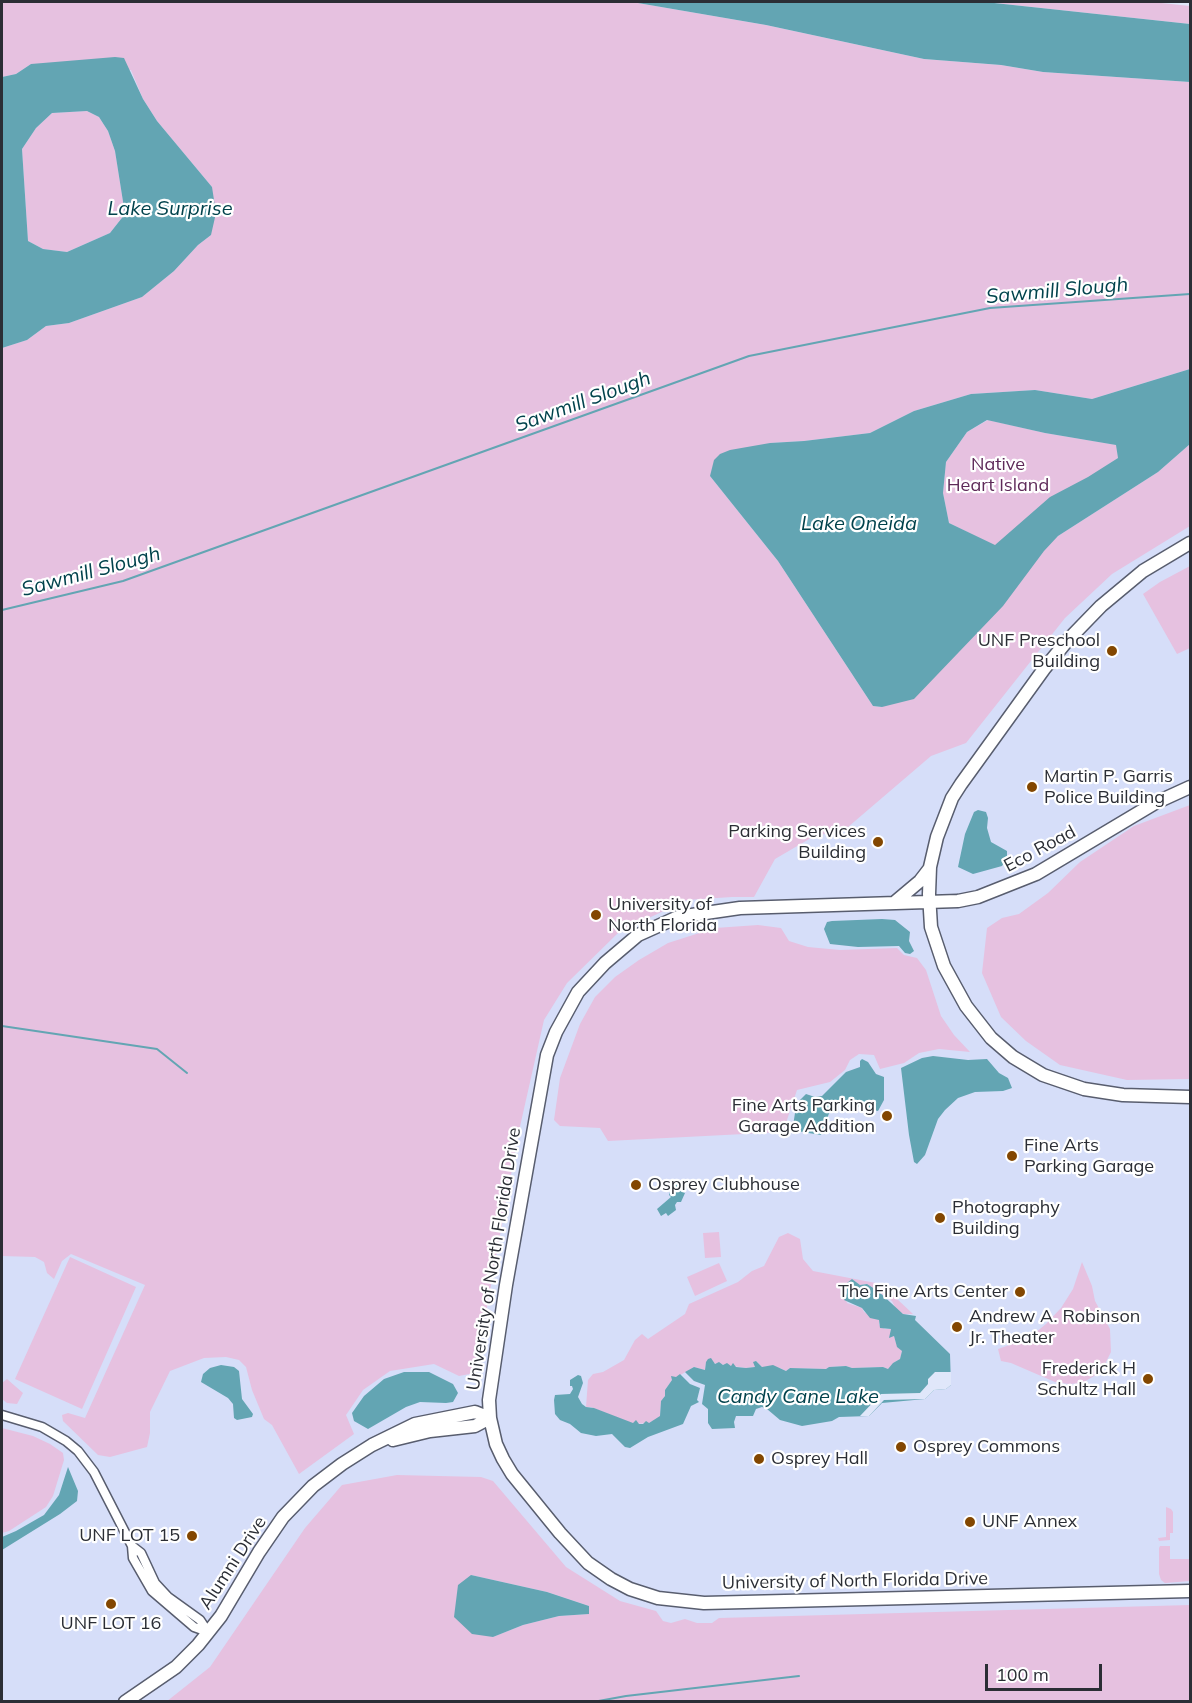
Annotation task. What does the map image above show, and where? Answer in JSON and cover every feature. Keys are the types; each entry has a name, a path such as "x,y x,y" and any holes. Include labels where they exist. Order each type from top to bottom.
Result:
{"street":[{"path":"1191,543 1143,571 1128,583 1086,620 1054,656 961,784 941,822 930,867 929,901 931,927 944,966 972,1014 991,1038 1013,1057 1043,1075 1083,1089 1123,1095 1191,1097"},
{"name":"Eco Road","path":"929,901 958,901 978,897 1018,882 1155,804 1191,787"},
{"path":"894,902 920,881 930,867"},
{"name":"University of North Florida Drive","path":"929,901 740,908 678,917 638,935 605,963 578,992 556,1032 545,1064 489,1397 490,1418 496,1444 512,1474 578,1553 611,1579 630,1589 658,1598 704,1603 1191,1591"},
{"path":"2,1415 42,1426 78,1451 94,1472 132,1546 141,1553 155,1582 162,1591 200,1620 208,1632"},
{"name":"Alumni Drive","path":"125,1701 176,1667 208,1632 283,1517 313,1486 372,1445 430,1431 475,1426 490,1418"}],"shaded area":[{"name":"University of North Florida","path":"140,2 368,2 584,32 1190,128 1190,1701 2,1702 2,30"}],"green space":[{"path":"2,2 632,2 766,25 924,59 1001,65 1043,72 1190,82 1190,369 1092,399 1035,390 971,394 914,411 870,433 770,443 710,476 778,561 873,706 882,707 1058,536 1158,472 1190,444 1190,526 1112,574 1065,618 966,743 931,756 848,827 811,838 775,859 754,897 687,900 619,932 567,983 544,1020 519,1131 475,1373 459,1376 434,1364 390,1371 363,1390 346,1415 354,1434 299,1474 272,1425 264,1419 252,1390 246,1367 239,1360 226,1357 204,1358 170,1371 150,1412 147,1447 110,1457 98,1455 63,1421 62,1415 68,1413 85,1418 145,1285 71,1254 62,1261 54,1279 47,1273 44,1262 35,1257 2,1256 2,348 27,340 46,326 69,323 142,297 174,271 198,245 211,235 212,187 157,121 143,99 131,70 31,64 16,74 2,77"},
{"path":"985,2 1152,2 1190,6 1190,24"},
{"path":"87,111 99,117 108,131 115,151 125,214 110,233 67,252 43,249 28,241 22,149 36,128 52,113"},
{"name":"Native Heart Island","path":"988,420 1045,433 1117,445 1118,458 1018,527 995,546 949,523 943,493 946,462 967,432"},
{"path":"1190,566 1190,648 1177,654 1143,594"},
{"path":"1190,805 1190,1079 1127,1080 1060,1065 1026,1041 1001,1017 982,973 987,928 1002,918 1019,914 1048,893 1080,862 1134,826"},
{"path":"758,925 781,928 789,941 808,947 840,950 897,948 904,955 917,958 926,970 941,1016 970,1052 939,1049 919,1053 904,1063 880,1069 874,1055 859,1054 850,1060 845,1070 830,1082 797,1090 783,1132 608,1141 600,1128 560,1126 554,1120 560,1078 580,1024 595,997 615,977 668,943 715,928"},
{"path":"719,1232 721,1257 705,1258 703,1233"},
{"path":"788,1233 800,1239 803,1259 813,1271 881,1284 913,1314 903,1314 896,1309 892,1301 867,1284 860,1285 852,1279 847,1287 845,1296 847,1303 862,1308 864,1312 879,1320 879,1325 885,1329 891,1329 890,1337 894,1336 897,1346 902,1351 900,1359 893,1363 892,1367 888,1369 846,1366 826,1369 790,1368 786,1371 780,1368 762,1367 756,1361 755,1367 746,1368 706,1362 705,1370 694,1367 672,1380 661,1401 660,1417 649,1423 633,1424 586,1407 588,1380 593,1374 603,1372 624,1360 635,1340 642,1334 648,1339 685,1314 689,1304 738,1282 752,1271 764,1266 779,1237"},
{"path":"70,1257 136,1287 82,1409 15,1379"},
{"path":"1082,1262 1092,1286 1095,1301 1110,1329 1111,1352 1101,1372 1082,1383 1069,1384 1055,1382 1001,1361 998,1349 1024,1340 1035,1333 1061,1308 1073,1289"},
{"path":"719,1263 727,1281 695,1296 687,1277"},
{"path":"7,1379 23,1393 17,1404 7,1403 2,1399 2,1383"},
{"path":"2,1428 33,1436 50,1444 63,1453 64,1460 53,1496 46,1507 9,1531 2,1533"},
{"path":"397,1475 481,1477 493,1481 566,1567 620,1601 656,1611 663,1621 671,1623 685,1619 697,1623 712,1623 719,1618 1190,1605 1190,1701 166,1702 210,1667 305,1528 342,1485","holes":["471,1575 547,1592 589,1606 589,1614 559,1616 523,1625 493,1637"]},
{"path":"1166,1507 1173,1512 1173,1533 1170,1533 1170,1540 1159,1541 1158,1538 1166,1537"},
{"path":"1160,1546 1170,1546 1170,1559 1190,1559 1190,1581 1165,1583 1161,1580 1159,1574"}],"water":[{"path":"632,2 985,2 1190,24 1190,82 1043,72 1001,65 924,59 766,25"},
{"name":"Lake Surprise","path":"124,58 143,99 157,121 212,187 216,213 211,235 198,245 174,271 142,297 69,323 46,326 27,340 2,348 2,77 16,74 31,64","holes":["87,111 99,117 108,131 115,151 125,214 110,233 67,252 43,249 28,241 22,149 36,128 52,113"]},
{"name":"Lake Oneida","path":"1190,369 1190,444 1158,472 1058,536 1003,606 914,699 882,707 873,706 778,561 710,476 714,460 720,454 730,450 770,443 870,433 914,411 971,394 1035,390 1092,399","holes":["987,420 1116,445 1118,458 1050,497 995,545 949,523 943,493 946,462 967,432"]},
{"path":"978,810 986,812 991,842 1007,851 1007,858 1002,866 973,874 958,867 965,834 974,812"},
{"path":"895,920 910,932 909,941 914,951 910,954 905,953 899,946 858,947 830,944 824,929 827,922 832,921"},
{"path":"933,1056 968,1060 987,1059 999,1073 1008,1078 1012,1088 1003,1091 975,1092 958,1098 938,1119 925,1155 917,1164 914,1162 909,1135 901,1068 922,1058"},
{"path":"862,1059 868,1062 876,1074 884,1077 884,1100 878,1111 837,1102 831,1108 821,1135 796,1131 793,1126 798,1102 806,1094 815,1097 822,1096 846,1072 860,1067"},
{"path":"675,1185 682,1186 681,1191 685,1193 681,1202 677,1202 676,1210 668,1216 666,1213 661,1216 657,1209 671,1197 669,1195 671,1189 674,1189"},
{"name":"Candy Cane Lake","path":"852,1279 860,1285 867,1284 878,1291 903,1314 916,1316 915,1320 950,1354 951,1385 946,1389 934,1390 925,1399 882,1403 869,1416 839,1417 832,1421 802,1426 780,1420 762,1407 756,1409 753,1416 736,1416 735,1428 712,1429 708,1423 708,1409 702,1404 705,1385 694,1381 685,1372 694,1367 705,1370 708,1359 711,1358 715,1364 727,1363 731,1366 733,1363 736,1367 746,1368 755,1367 753,1362 756,1361 762,1367 773,1365 786,1371 790,1368 826,1369 846,1366 888,1369 900,1359 902,1351 897,1347 894,1336 889,1338 891,1329 880,1328 879,1320 870,1318 862,1308 844,1300 847,1283"},
{"path":"221,1365 234,1367 239,1371 242,1399 253,1414 252,1417 237,1420 234,1418 233,1404 228,1398 201,1382 203,1374 210,1368"},
{"path":"404,1372 429,1372 453,1384 458,1393 453,1402 420,1402 406,1407 368,1429 354,1421 352,1413 364,1396 384,1379"},
{"path":"680,1374 690,1384 700,1388 697,1400 699,1402 691,1406 683,1424 648,1437 630,1448 625,1447 612,1434 596,1436 581,1433 570,1424 560,1420 555,1414 555,1395 570,1394 573,1389 570,1386 570,1380 578,1375 581,1376 583,1383 578,1397 586,1407 633,1423 636,1420 639,1424 646,1421 649,1423 660,1416 661,1401 672,1380 671,1376 676,1377"},
{"path":"68,1467 78,1491 77,1501 2,1550 2,1537 44,1515 59,1495"},
{"path":"471,1575 547,1592 589,1606 589,1614 559,1616 523,1625 493,1637 472,1634 454,1617 458,1585"}],"pier":[{"path":"935,1372 951,1372 951,1385 946,1389 934,1390 925,1399 884,1400 869,1416 860,1416 881,1394 920,1393"}],"waterway":[{"name":"Sawmill Slough","path":"2,610 123,581 749,356 990,308 1190,294"},
{"path":"2,1026 157,1049 187,1073"},
{"path":"593,1702 626,1696 799,1676"}],"place":[{"name":"UNF Preschool Building","path":"1112,651"},
{"name":"Martin P. Garris Police Building","path":"1032,787"},
{"name":"Parking Services Building","path":"878,842"},
{"name":"University of North Florida","path":"596,915"},
{"name":"Fine Arts Parking Garage Addition","path":"887,1116"},
{"name":"Fine Arts Parking Garage","path":"1012,1156"},
{"name":"Osprey Clubhouse","path":"636,1185"},
{"name":"Photography Building","path":"940,1218"},
{"name":"The Fine Arts Center","path":"1020,1292"},
{"name":"Andrew A. Robinson Jr. Theater","path":"957,1327"},
{"name":"Frederick H Schultz Hall","path":"1148,1379"},
{"name":"Osprey Commons","path":"901,1447"},
{"name":"Osprey Hall","path":"759,1459"},
{"name":"UNF Annex","path":"970,1522"},
{"name":"UNF LOT 15","path":"192,1536"},
{"name":"UNF LOT 16","path":"111,1604"}]}
